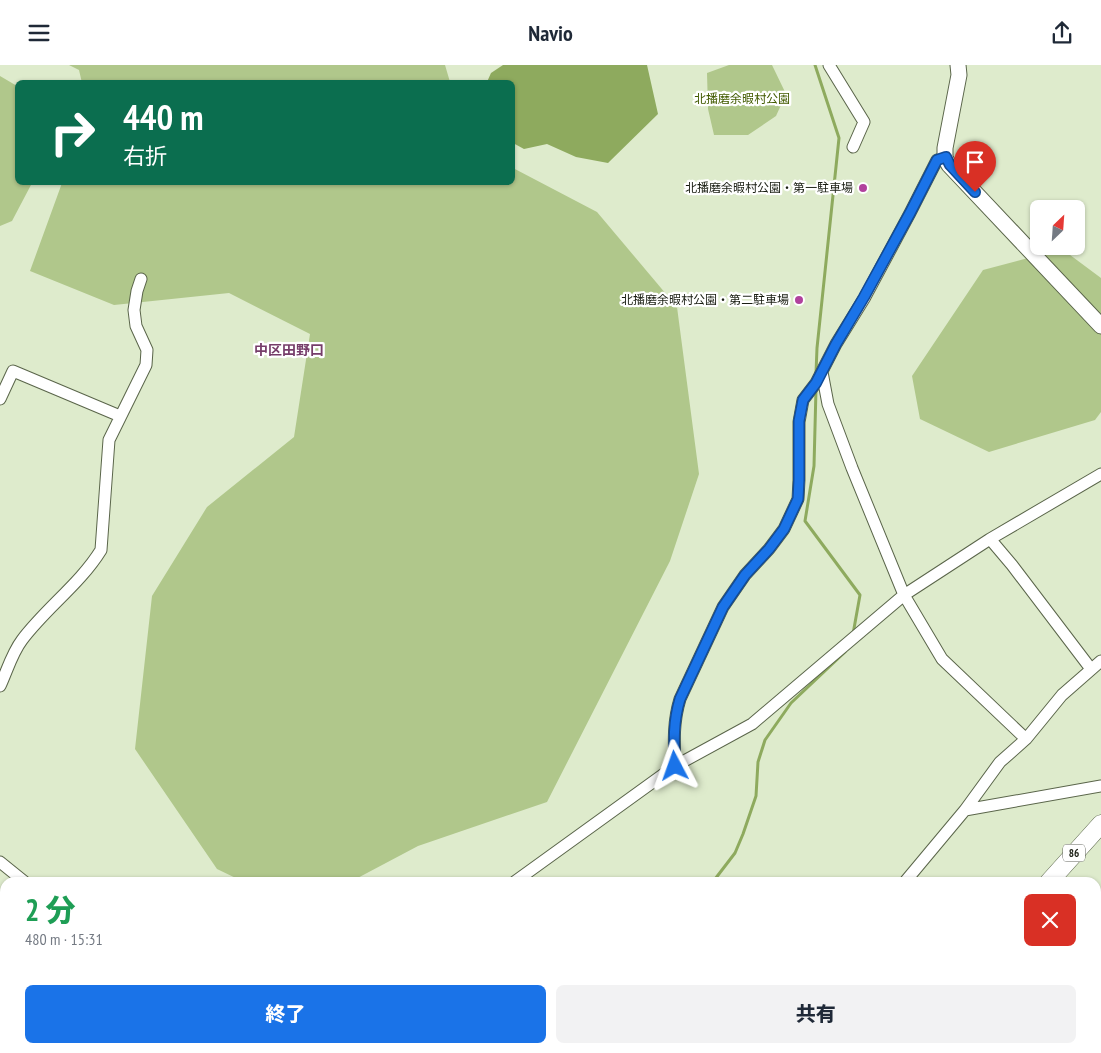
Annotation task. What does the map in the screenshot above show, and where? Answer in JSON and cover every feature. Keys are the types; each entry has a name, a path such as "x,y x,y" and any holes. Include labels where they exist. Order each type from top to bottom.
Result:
{"main road":[{"name":"86","path":"1053,877 1101,824"}],"street":[{"path":"829,65 864,122 853,147"},
{"path":"958,65 959,75 945,149 950,165 1101,326"},
{"path":"675,766 673,732 675,714 680,699 723,607 745,575 784,529 798,499 799,421 803,400 822,372 910,213 937,160 946,157"},
{"path":"0,686 21,642 51,607 92,565 100,550 109,440 146,365 147,350 136,326 134,310 141,279"},
{"path":"0,399 13,371 120,416"},
{"path":"822,372 832,413 904,595 942,659 1026,739"},
{"path":"521,877 675,766 752,724 904,595 990,539 1101,474"},
{"path":"990,539 1092,669"},
{"path":"909,877 965,810 1000,762 1026,739 1062,695 1101,661"},
{"path":"965,810 1101,786"},
{"path":"0,862 19,877"}],"green space":[{"path":"69,65 445,65 449,80 81,80 79,70"},
{"name":"北播磨余暇村公園","path":"729,65 772,65 786,94 776,116 748,135 714,135 708,109 707,73"},
{"path":"0,76 15,85 15,185 31,185 12,221 0,226"},
{"path":"515,169 597,212 677,307 699,474 670,561 547,802 418,846 359,877 234,877 217,869 135,749 152,596 207,507 294,437 310,334 229,293 114,305 30,271 61,185 515,185"},
{"path":"1039,255 1070,255 1101,278 1101,412 1095,420 989,452 920,419 912,376 983,270"}],"shaded area":[{"path":"503,65 647,65 658,114 608,163 576,157 547,144 524,149 515,144 515,80 488,80 491,73"}],"waterway":[{"path":"815,65 839,138 816,373"},
{"path":"816,389 814,466 805,521 860,595 853,634"},
{"path":"717,877 735,853 743,834 756,796 758,762 765,740 791,703 845,652"}],"place":[{"name":"北播磨余暇村公園・第一駐車場","path":"863,188"},
{"name":"北播磨余暇村公園・第二駐車場","path":"799,300"}],"district":[{"name":"中区田野口","path":"289,350"}],"route":[{"path":"675,766 673,732 675,714 680,699 723,607 745,575 784,529 798,499 799,421 803,400 810,388 816,383 910,213 937,160 946,157 950,165 975,192"}]}
